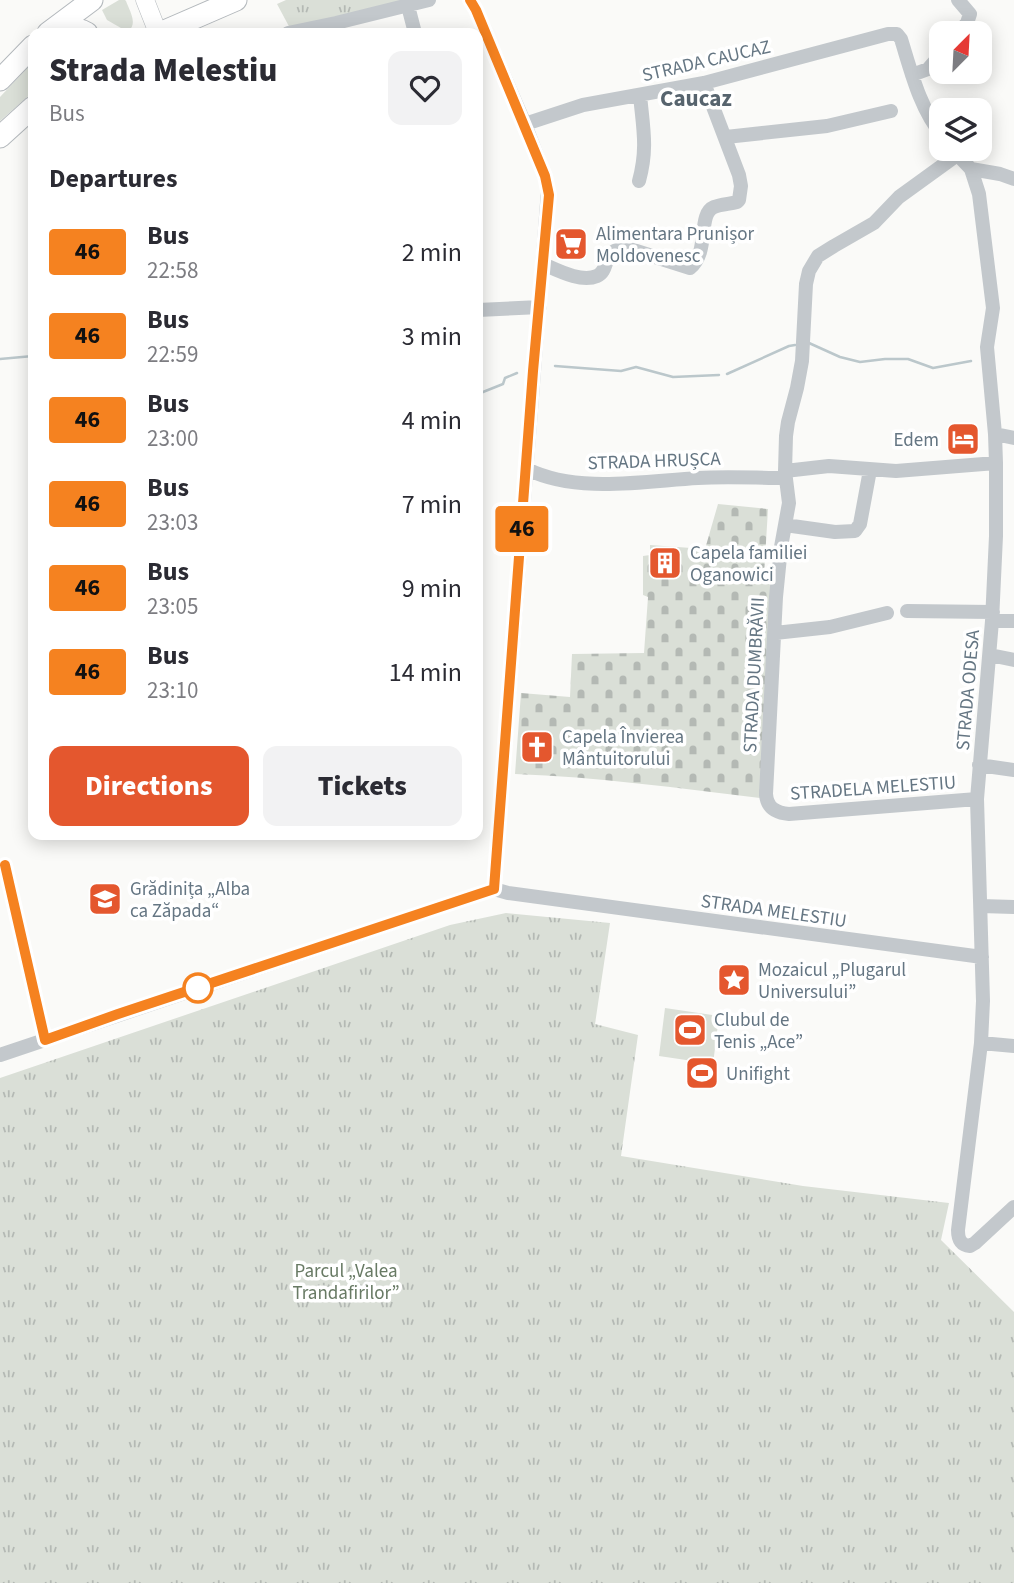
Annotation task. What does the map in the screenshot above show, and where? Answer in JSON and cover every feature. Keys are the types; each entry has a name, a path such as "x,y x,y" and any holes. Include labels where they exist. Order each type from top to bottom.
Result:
{"highway":[{"path":"55,28 92,0"},
{"path":"171,28 236,0"},
{"path":"2,77 28,51"},
{"path":"2,77 11,75 28,57"},
{"path":"0,129 28,104"},
{"path":"0,137 28,112"}],"main road":[{"path":"145,0 157,28"}],"street":[{"path":"337,28 429,0"},
{"path":"470,0 525,124 548,190 494,889"},
{"path":"958,0 970,14 968,21"},
{"path":"408,6 414,28"},
{"name":"STRADA CAUCAZ","path":"525,124 583,105 704,83 888,34 897,34 901,39 912,75"},
{"path":"929,68 912,75 929,116"},
{"path":"542,264 571,275 596,276 602,273 613,251 620,248 690,268 695,264 702,248 708,211 715,206 733,204 739,200 741,186 726,137 704,83"},
{"path":"639,181 645,139 640,95"},
{"path":"726,137 827,126 891,111"},
{"name":"STRADA DUMBRĂVII","path":"772,808 766,794 779,564 789,503 785,475 788,422 799,378 806,284 818,256 874,223 899,197 944,161"},
{"name":"STRADA ODESA","path":"963,161 971,169 979,194 993,308 987,346 995,434 996,536 990,655 977,799 983,1001 981,1043 958,1230 961,1243 970,1246 1014,1207"},
{"path":"971,169 1014,179"},
{"path":"483,310 540,307"},
{"path":"995,434 1014,438"},
{"name":"STRADA HRUȘCA","path":"527,469 554,479 622,484 785,475 829,466 896,471 996,463"},
{"path":"785,525 835,532 855,531 860,524 870,470"},
{"path":"908,611 1014,621"},
{"path":"775,633 830,627 887,613"},
{"path":"990,655 1014,660"},
{"path":"979,765 1014,770"},
{"name":"STRADELA MELESTIU","path":"772,808 776,812 789,814 977,799"},
{"name":"STRADA MELESTIU","path":"0,1055 494,889 982,957"},
{"path":"981,906 1014,907"},
{"path":"981,1043 1014,1046"}],"green space":[{"path":"119,0 125,0 132,17 131,28 121,28 107,20 102,10"},
{"path":"286,0 409,0 307,28 290,28 277,4"},
{"path":"28,67 28,96 0,121 0,97"},
{"path":"718,504 768,509 764,575 773,574 760,798 607,780 515,774 521,693 570,697 572,654 644,653 648,597 643,595 643,556 650,555 650,545 705,549"},
{"name":"Parcul „Valea Trandafirilor”","path":"506,913 610,923 595,1024 638,1035 621,1156 803,1186 949,1203 941,1240 1014,1312 1014,1583 0,1583 0,1078 450,925"},
{"name":"Clubul de Tenis „Ace”","path":"665,1008 719,1016 713,1064 659,1056"}],"waterway":[{"path":"809,343 840,357 860,362 908,359 933,368 971,361"},
{"path":"727,374 795,345"},
{"path":"0,359 28,356"},
{"path":"555,366 621,371 636,367 673,377 719,375"},
{"path":"483,392 503,384 505,378 517,373"}],"bus line":[{"name":"46","path":"5,865 45,1040 494,889 549,195 545,176 525,124 470,0"}],"place":[{"name":"Alimentara Prunișor Moldovenesc","path":"571,244"},
{"name":"Edem","path":"963,439"},
{"name":"Capela familiei Oganowici","path":"665,563"},
{"name":"Capela Învierea Mântuitorului","path":"537,747"},
{"name":"Grădinița „Alba ca Zăpada“","path":"105,899"},
{"name":"Mozaicul „Plugarul Universului”","path":"734,980"},
{"name":"Clubul de Tenis „Ace”","path":"690,1030"},
{"name":"Unifight","path":"702,1073"}],"district":[{"name":"Caucaz","path":"696,98"}]}
